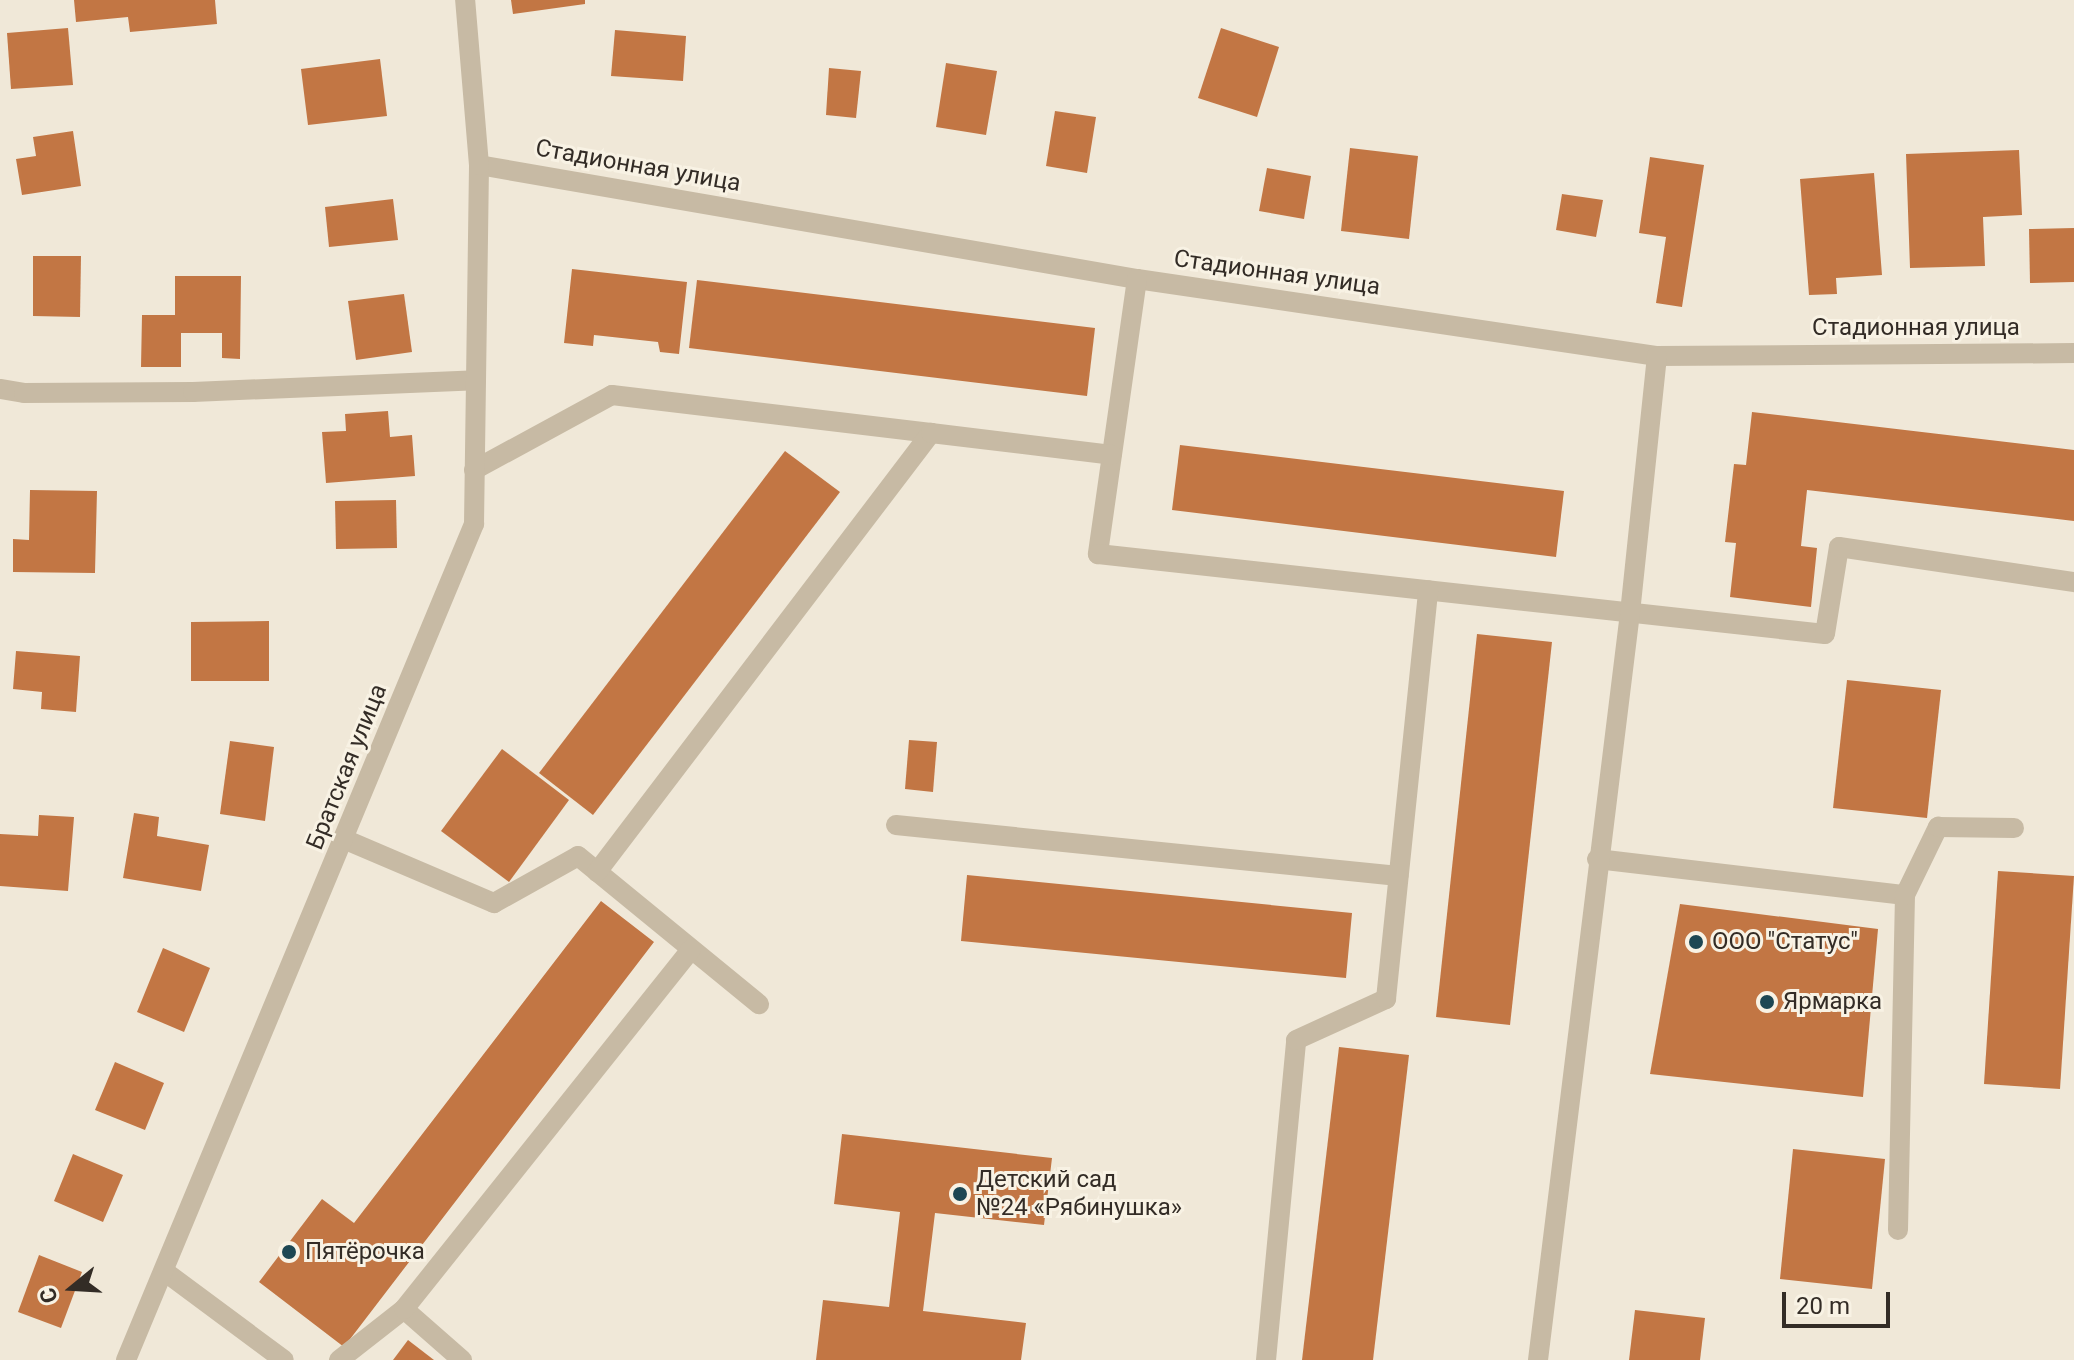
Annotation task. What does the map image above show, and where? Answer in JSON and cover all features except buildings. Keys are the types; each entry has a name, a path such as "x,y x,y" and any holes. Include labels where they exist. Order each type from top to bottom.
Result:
{"street":[{"name":"Братская улица","path":"126,1360 346,840 474,524 479,165 465,0"},
{"name":"Стадионная улица","path":"479,165 1137,279 1657,356 2074,353"},
{"path":"1137,279 1098,554 1825,634 1839,547 2074,582"},
{"path":"1538,1360 1597,859 1630,613 1657,356"},
{"path":"0,389 193,392 476,380"},
{"path":"474,470 612,395 1112,455"},
{"path":"597,872 931,433"},
{"path":"1266,1360 1296,1040 1386,999 1428,590"},
{"path":"896,825 1398,876"},
{"path":"1898,1230 1905,895 1938,827 2014,828"},
{"path":"346,840 494,903 578,856 759,1004"},
{"path":"1597,859 1905,895"},
{"path":"339,1360 404,1309 691,949"},
{"path":"164,1271 284,1360"},
{"path":"404,1309 462,1360"}],"place":[{"name":"ООО \"Статус\"","path":"1696,942"},
{"name":"Ярмарка","path":"1767,1002"},
{"name":"Детский сад №24 «Рябинушка»","path":"960,1194"},
{"name":"Пятёрочка","path":"289,1252"}]}
